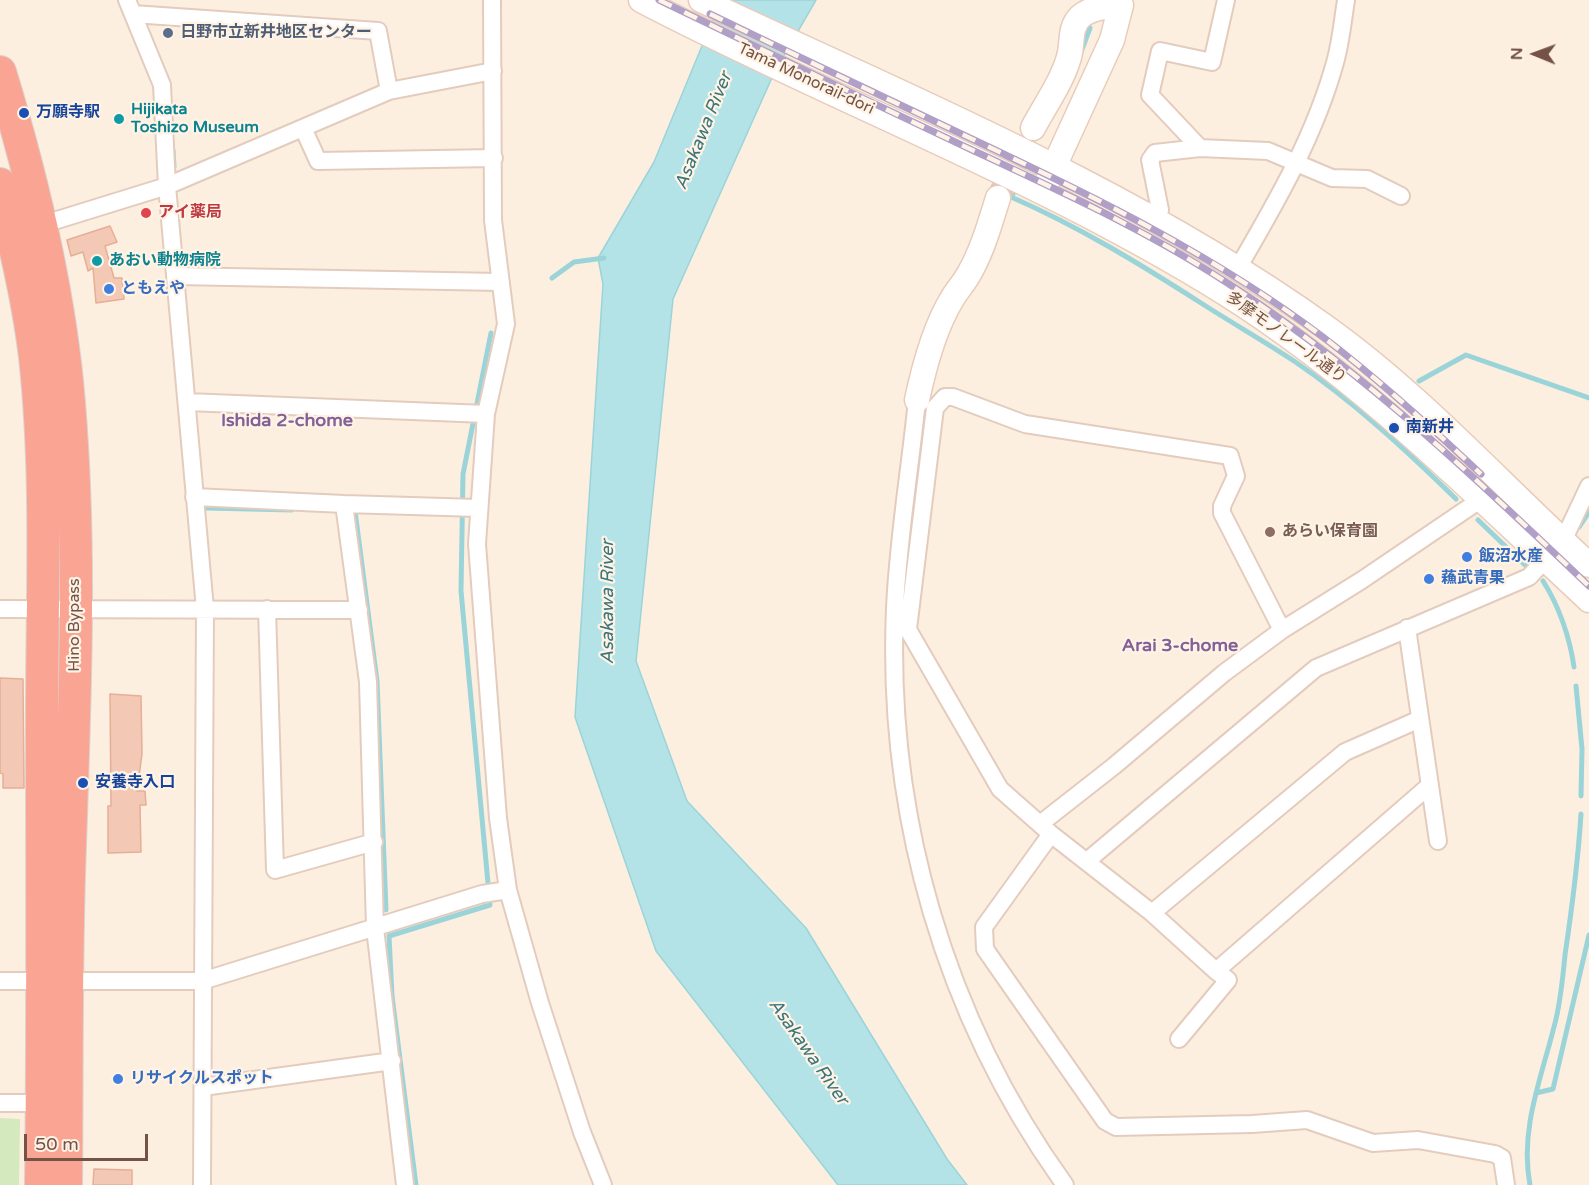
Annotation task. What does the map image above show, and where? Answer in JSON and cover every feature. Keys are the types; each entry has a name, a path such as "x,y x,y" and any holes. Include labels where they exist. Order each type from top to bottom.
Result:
{"highway":[{"name":"Hino Bypass","path":"0,72 17,230 35,359 41,470 43,609 56,981 66,1185"},
{"name":"Hino Bypass","path":"0,184 17,230 54,287 69,402 74,476 75,609 56,981 42,1103 41,1185"}],"main road":[{"name":"Tama Monorail-dori","path":"701,0 983,133"},
{"name":"Tama Monorail-dori","path":"644,1 971,157"},
{"path":"1033,128 1062,75 1070,55 1073,26 1081,16 1092,10 1120,3 1112,40 1043,192"},
{"name":"多摩モノレール通り","path":"983,133 1155,220 1238,268 1327,328 1426,409 1589,565"},
{"name":"多摩モノレール通り","path":"971,157 1154,251 1280,330 1412,436 1589,600"},
{"path":"917,400 939,328 950,301 970,273 988,232 998,198"}],"street":[{"path":"492,0 493,220 506,324 478,414 468,507 478,577 498,818 496,891 603,1185"},
{"path":"1200,148 1150,95 1150,87 1160,51 1212,62 1226,0"},
{"path":"1238,268 1298,162 1317,118 1337,58 1346,0"},
{"path":"202,1185 205,609 167,186 162,85 130,7 378,31 389,91"},
{"path":"17,230 167,186 389,91 493,71"},
{"path":"303,128 318,161 494,158"},
{"path":"1155,220 1160,210 1150,160 1155,153 1200,148 1249,148 1298,162 1332,178 1367,179 1401,196"},
{"path":"175,276 500,282"},
{"path":"908,629 935,408 945,397 953,397 1025,424 1230,456 1236,476 1222,506 1222,513 1282,630"},
{"path":"917,400 895,607 897,739 908,821 935,928 948,966 984,1048 1016,1109 1065,1185"},
{"path":"187,402 478,414"},
{"path":"1087,861 1316,669 1407,628 1529,578 1563,541 1589,486"},
{"path":"194,497 468,507"},
{"path":"1480,500 1362,580 1282,630 1224,673 1114,766 1046,829 984,927 983,937 986,949 1105,1121 1116,1127 1252,1124 1307,1120 1373,1143 1418,1140 1495,1154 1502,1158 1506,1185"},
{"path":"344,504 368,682 375,928 405,1185"},
{"path":"895,607 1000,789 1046,829 1152,913 1228,980 1179,1039"},
{"path":"0,609 358,610"},
{"path":"267,609 275,870 374,842"},
{"path":"1407,628 1438,841"},
{"path":"1152,913 1345,752 1420,719"},
{"path":"1216,971 1430,785"},
{"path":"0,981 202,981 496,891"},
{"path":"202,1086 392,1061"},
{"path":"0,1103 42,1103"}],"green space":[{"path":"0,1118 20,1119 19,1185 0,1185"}],"water":[{"name":"Asakawa River","path":"721,0 816,0 775,71 673,299 636,661 687,801 806,928 947,1159 967,1185 838,1185 656,951 575,717 603,284 598,258 654,162"}],"building":[{"path":"110,226 117,242 105,246 114,278 122,278 124,299 96,303 93,268 88,271 83,252 71,256 67,240"},
{"path":"0,678 23,679 24,788 3,788 3,774 0,773"},
{"path":"110,694 141,696 142,754 137,791 145,791 146,805 140,805 141,852 108,853 108,806 111,806"},
{"path":"94,1169 132,1170 132,1185 93,1185"}],"waterway":[{"path":"1081,52 1090,28"},
{"path":"173,150 174,167"},
{"path":"1013,194 1011,197 1060,220 1132,260 1316,376 1418,462 1456,499"},
{"path":"552,278 574,262 604,258"},
{"path":"416,1185 392,996 389,936 490,905 461,591 463,474 491,333"},
{"path":"1419,381 1466,355 1589,398"},
{"path":"206,508 292,510"},
{"path":"355,511 377,681 386,910"},
{"path":"1579,527 1589,512"},
{"path":"1478,520 1526,566"},
{"path":"1543,581 1563,622 1574,667"},
{"path":"1576,686 1582,749 1581,796"},
{"path":"1530,1185 1527,1164 1530,1122 1559,1003 1581,814"},
{"path":"1536,1093 1553,1089 1589,935"}],"tunnel":[{"path":"998,198 1033,128"}],"railway":[{"path":"659,0 1074,198 1143,233 1209,271 1288,324 1378,394 1464,469 1589,586"},
{"path":"710,14 1108,205 1197,254 1240,280 1323,337 1404,403 1481,474"}],"place":[{"name":"日野市立新井地区センター","path":"168,33"},
{"name":"万願寺駅","path":"24,113"},
{"name":"Hijikata Toshizo Museum","path":"119,119"},
{"name":"アイ薬局","path":"146,213"},
{"name":"あおい動物病院","path":"97,261"},
{"name":"ともえや","path":"109,289"},
{"name":"南新井","path":"1394,428"},
{"name":"あらい保育園","path":"1270,532"},
{"name":"飯沼水産","path":"1467,557"},
{"name":"蘓武青果","path":"1429,579"},
{"name":"安養寺入口","path":"83,783"},
{"name":"リサイクルスポット","path":"118,1079"}],"district":[{"name":"Ishida 2-chome","path":"287,421"},
{"name":"Arai 3-chome","path":"1180,646"}]}
